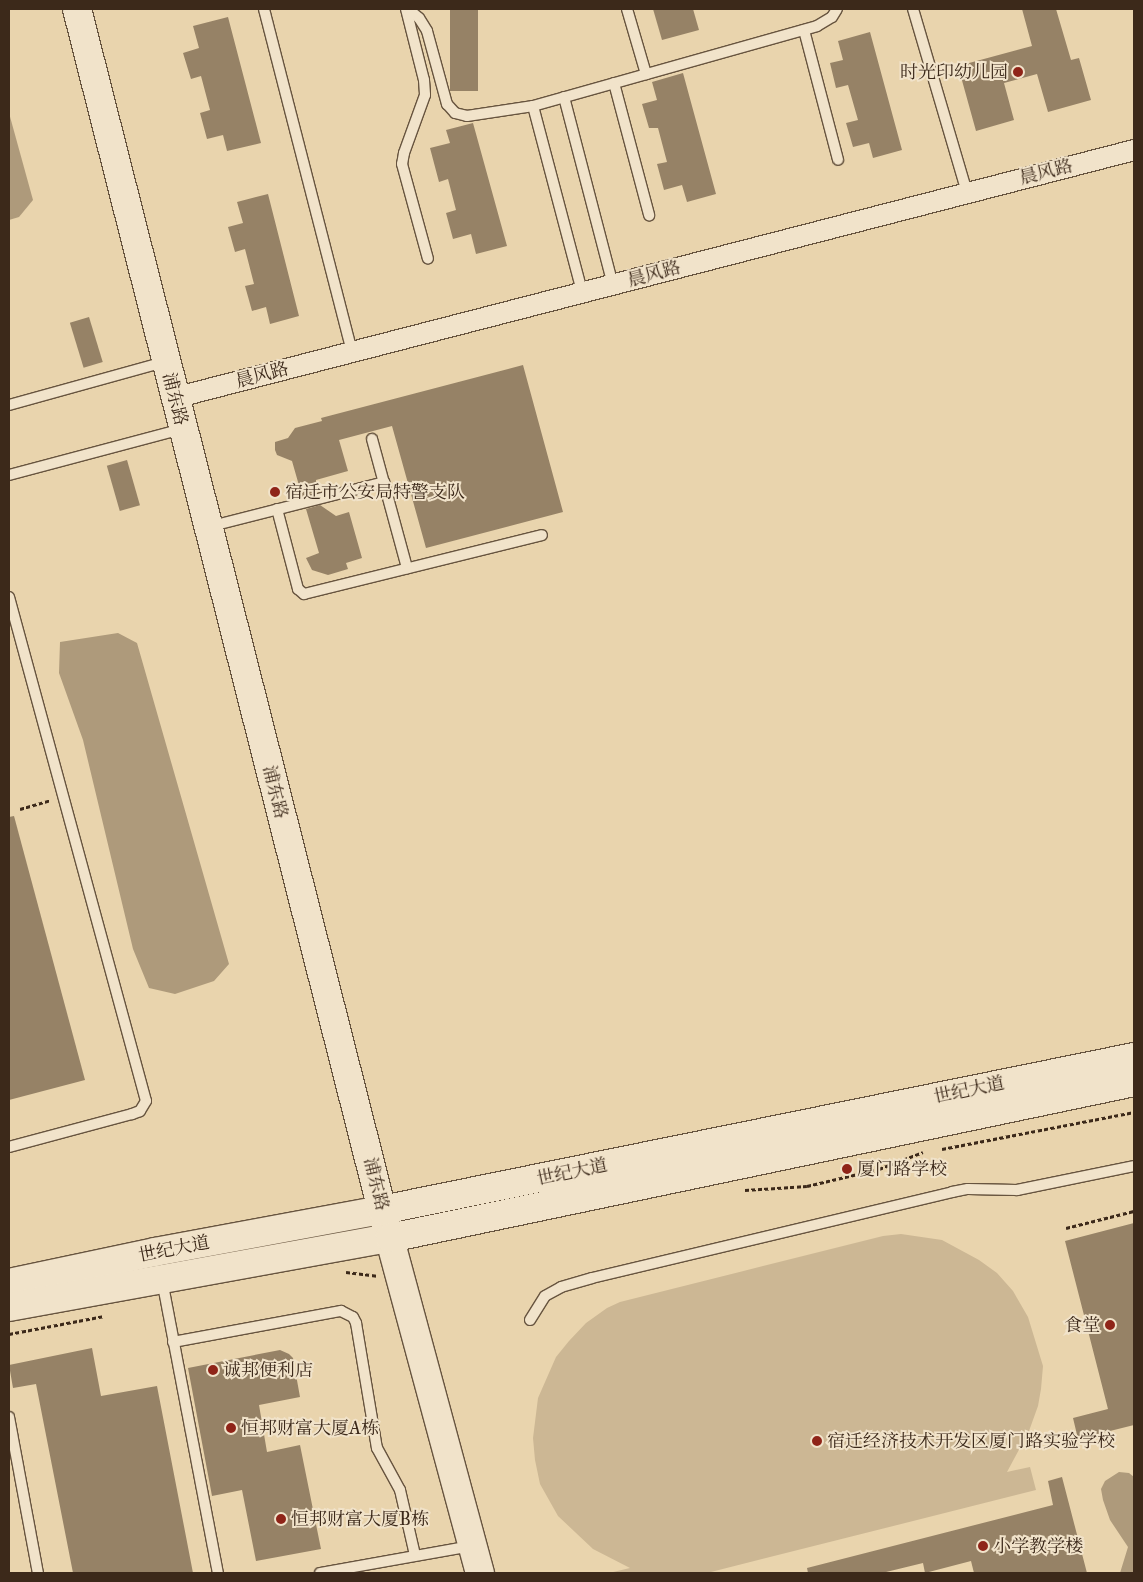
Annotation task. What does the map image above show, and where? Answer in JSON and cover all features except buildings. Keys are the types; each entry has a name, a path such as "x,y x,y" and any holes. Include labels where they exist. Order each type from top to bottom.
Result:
{"street":[{"name":"浦东路","path":"77,9 174,398 382,1210 480,1573"},
{"name":"晨风路","path":"174,398 1134,150"},
{"name":"世纪大道","path":"9,1283 155,1252 382,1210 1134,1056"},
{"name":"世纪大道","path":"9,1307 390,1238 1134,1082"}],"lane":[{"path":"264,9 352,352"},
{"path":"407,9 418,18 427,31 447,104 455,113 467,116 533,106 818,26 832,17 837,9"},
{"path":"407,9 424,80 425,95 404,153 402,164 428,259"},
{"path":"627,9 646,74"},
{"path":"913,9 966,193"},
{"path":"804,30 838,160"},
{"path":"614,83 649,215"},
{"path":"564,97 613,284"},
{"path":"533,106 582,292"},
{"path":"9,405 165,362"},
{"path":"9,475 182,429"},
{"path":"372,439 407,568"},
{"path":"207,527 384,482"},
{"path":"277,509 301,593 306,594 542,535"},
{"path":"9,597 146,1101 140,1111 132,1114 9,1147"},
{"path":"530,1320 545,1296 561,1287 592,1278 968,1188 1018,1190 1134,1166"},
{"path":"161,1279 218,1573"},
{"path":"173,1342 342,1311 353,1317 356,1323 377,1448 400,1490 416,1555"},
{"path":"9,1420 38,1573"},
{"path":"320,1573 472,1546"}],"path":[{"path":"20,809 63,796"},
{"path":"737,1191 807,1186 879,1169 923,1152 1134,1112"},
{"path":"1066,1228 1134,1210"},
{"path":"358,1267 339,1271 376,1276 381,1280"},
{"path":"9,1334 107,1316"}],"shaded area":[{"path":"9,113 33,200 19,217 9,220"},
{"path":"118,633 137,643 229,964 214,981 175,994 149,988 133,949 83,740 59,673 60,642"},
{"path":"901,1234 942,1240 979,1260 997,1273 1013,1291 1028,1317 1043,1366 1041,1389 1038,1406 1029,1431 1007,1472 1030,1467 1036,1490 707,1573 609,1573 630,1568 593,1549 558,1516 540,1484 535,1460 533,1438 538,1398 556,1357 569,1341 586,1323 607,1308 620,1302 883,1236"},
{"path":"1119,1472 1129,1473 1134,1477 1134,1573 1120,1573 1128,1547 1110,1520 1101,1489 1105,1481"}],"place":[{"name":"时光印幼儿园","path":"1018,72"},
{"name":"宿迁市公安局特警支队","path":"275,492"},
{"name":"厦门路学校","path":"847,1169"},
{"name":"食堂","path":"1110,1325"},
{"name":"诚邦便利店","path":"213,1370"},
{"name":"恒邦财富大厦A栋","path":"231,1428"},
{"name":"宿迁经济技术开发区厦门路实验学校","path":"817,1441"},
{"name":"恒邦财富大厦B栋","path":"281,1519"},
{"name":"小学教学楼","path":"983,1546"}]}
